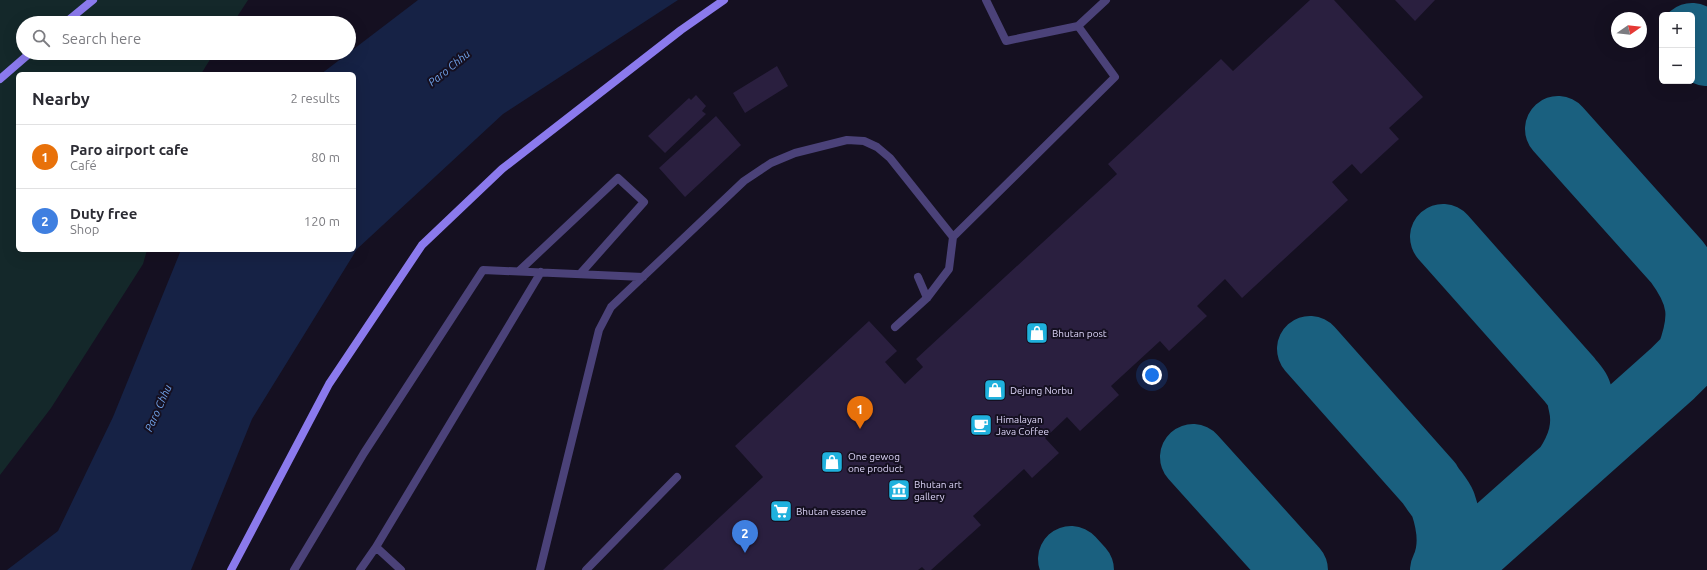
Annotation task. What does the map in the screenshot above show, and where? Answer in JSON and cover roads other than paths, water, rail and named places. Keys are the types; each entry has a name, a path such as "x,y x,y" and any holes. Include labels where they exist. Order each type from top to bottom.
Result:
{"street":[{"path":"74,16 93,0"},
{"path":"231,570 329,384 422,245 502,169 675,35 724,0"},
{"path":"0,79 22,60"}],"lane":[{"path":"986,0 1006,40 1078,26 1106,0"},
{"path":"895,327 927,298 949,269 954,237 1115,77 1078,26"},
{"path":"540,570 599,330 612,307 744,181 771,162 795,153 847,140 864,141 877,147 890,158 954,237"},
{"path":"519,271 618,178 644,202 580,274"},
{"path":"294,570 364,453 483,270 643,277"},
{"path":"360,570 376,547 541,272"},
{"path":"918,278 927,298"},
{"path":"586,570 677,477"},
{"path":"376,547 401,570"}],"water":[{"name":"Paro Chhu","path":"418,0 678,0 503,114 356,251 356,72 324,72 339,60 356,60 356,47"},
{"name":"Paro Chhu","path":"180,252 355,252 252,419 191,570 7,570 58,531 113,417"}],"place":[{"name":"Bhutan post","path":"1037,333"},
{"name":"Dejung Norbu","path":"995,390"},
{"name":"Himalayan Java Coffee","path":"981,425"},
{"name":"Paro airport cafe","path":"860,429"},
{"name":"One gewog one product","path":"832,462"},
{"name":"Bhutan art gallery","path":"899,490"},
{"name":"Bhutan essence","path":"781,511"},
{"name":"Duty free","path":"745,553"}]}
